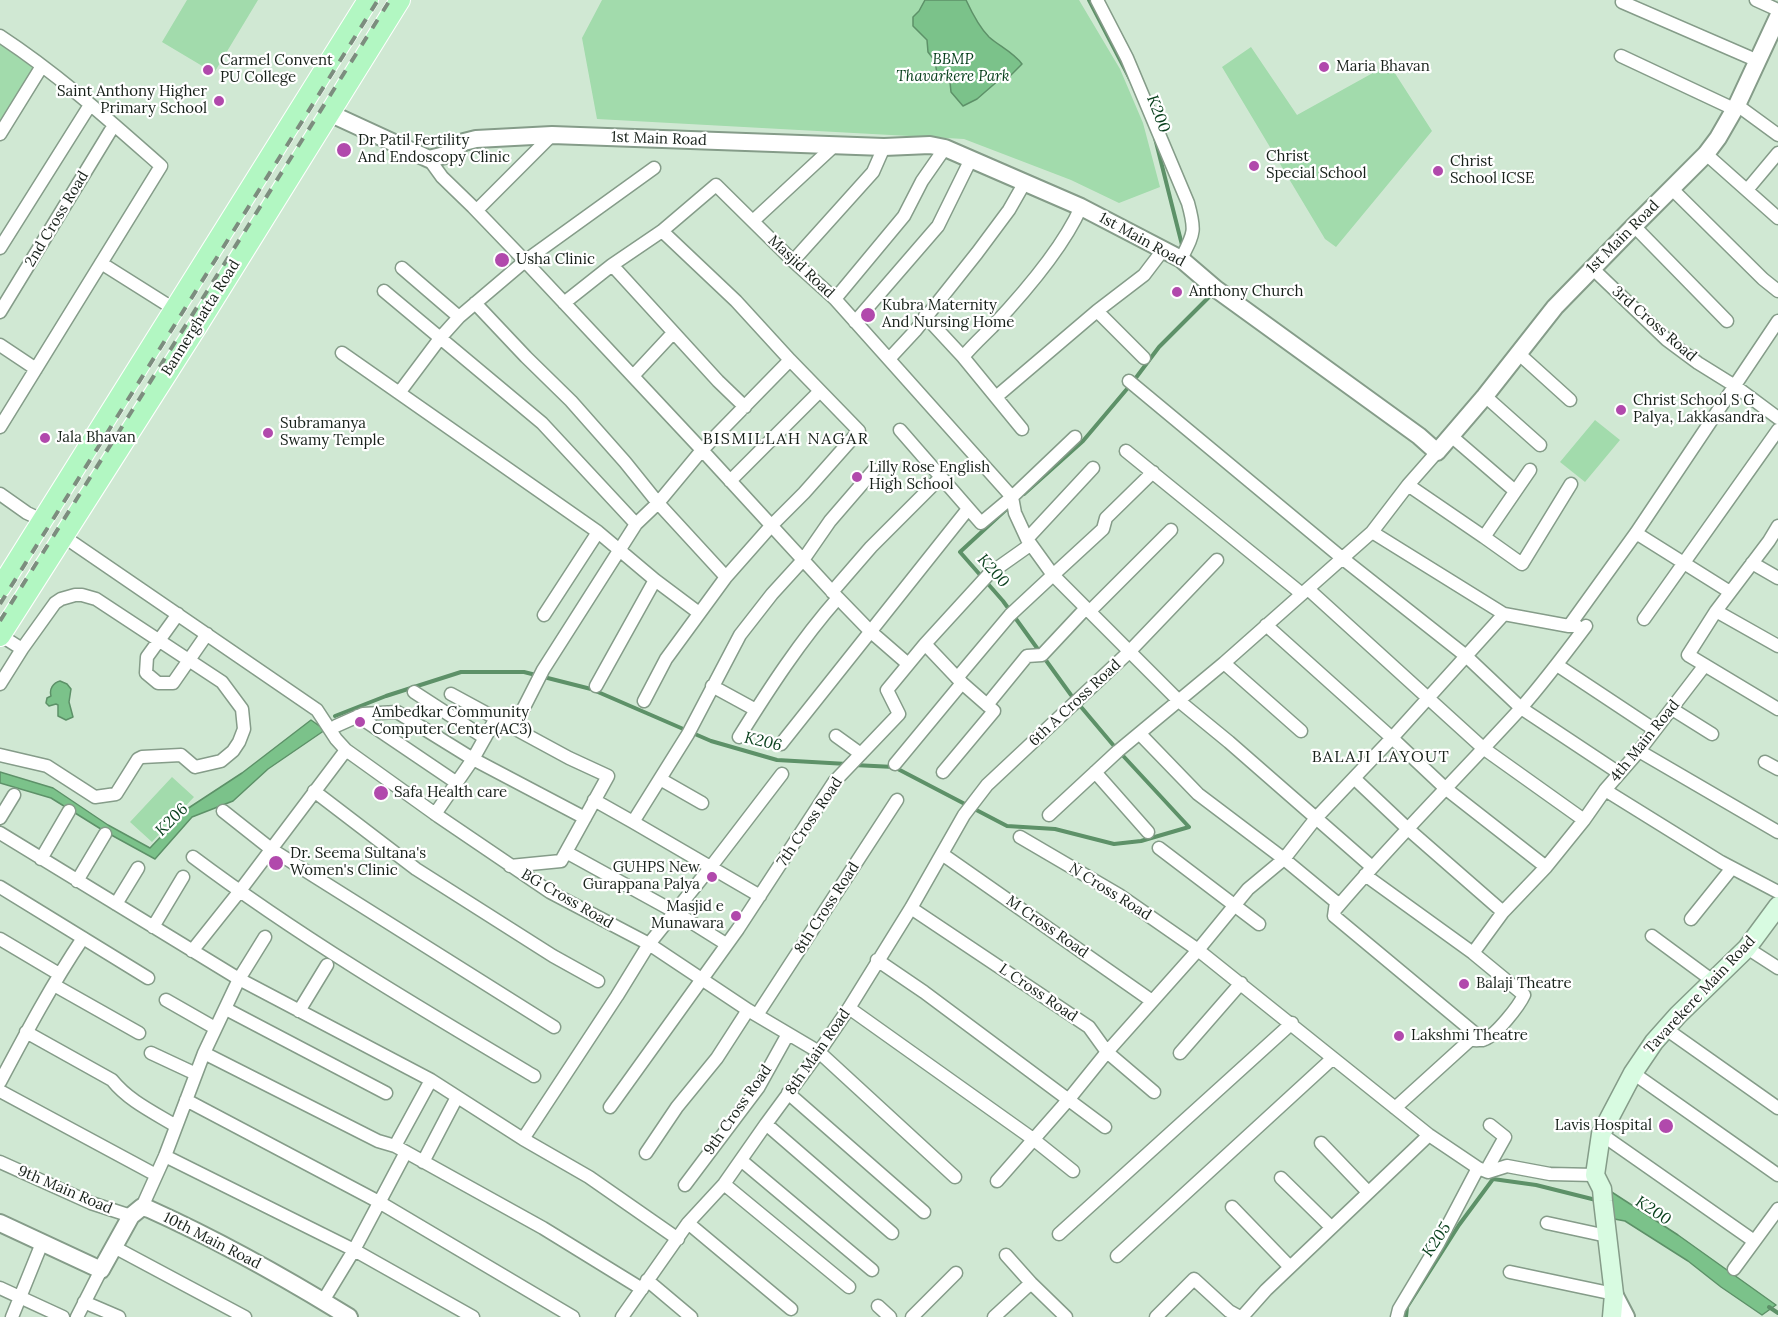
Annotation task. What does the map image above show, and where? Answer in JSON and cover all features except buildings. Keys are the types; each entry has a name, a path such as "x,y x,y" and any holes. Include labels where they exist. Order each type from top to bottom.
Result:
{"main road":[{"name":"Bannerghatta Road","path":"0,588 38,517 174,309 368,0"},
{"name":"Bannerghatta Road","path":"0,635 198,325 400,0"},
{"path":"308,98 329,113"},
{"name":"Tavarekere Main Road","path":"1612,1317 1614,1294 1598,1182 1601,1134 1633,1072 1654,1042 1747,948 1778,906"}],"street":[{"path":"1097,0 1127,58 1188,203 1194,224 1193,235 1180,259"},
{"path":"1756,0 1777,20"},
{"path":"1622,2 1758,61"},
{"name":"1st Main Road","path":"429,159 445,154 464,141 552,135 884,147 930,145 945,148 1081,207 1180,259 1216,289 1419,436 1437,452 1485,396 1555,307 1706,154 1736,107 1777,20"},
{"path":"0,36 42,66 161,166 0,428"},
{"path":"1621,56 1736,107 1778,135"},
{"path":"0,134 42,66"},
{"path":"0,248 90,105"},
{"path":"329,113 429,159 442,177 525,261 835,595 870,631 908,664"},
{"name":"2nd Cross Road","path":"0,312 114,125"},
{"path":"477,210 552,135"},
{"path":"753,221 835,145"},
{"path":"793,261 873,172 884,147"},
{"path":"835,298 904,216 922,181 945,148"},
{"path":"1747,190 1778,153"},
{"path":"1706,154 1778,218"},
{"path":"855,322 938,226 971,159"},
{"path":"399,393 459,317 525,261 654,168"},
{"path":"889,359 915,331 977,253 1009,210 1025,182"},
{"name":"Masjid Road","path":"564,303 612,265 662,231 716,185 793,261 835,298 1012,497"},
{"path":"1672,189 1778,291"},
{"path":"963,357 1005,313 1037,273 1074,224 1081,207"},
{"path":"1634,226 1727,321"},
{"path":"644,701 666,659 726,577 859,431 736,301 662,231"},
{"path":"996,397 1097,311 1144,275 1163,250"},
{"path":"101,263 174,309"},
{"path":"612,265 673,333 745,407"},
{"path":"402,268 459,317"},
{"name":"3rd Cross Road","path":"1592,268 1667,340 1778,418"},
{"path":"384,291 542,423 636,524"},
{"path":"475,303 571,400 658,503 726,577"},
{"path":"1097,311 1144,358"},
{"path":"925,316 963,357 1022,429"},
{"path":"1569,626 1636,533 1778,321"},
{"path":"633,376 673,333"},
{"path":"0,345 36,369"},
{"path":"1518,352 1570,400"},
{"path":"342,354 598,532 699,613"},
{"path":"514,727 543,670 636,524 658,503 702,450 790,360"},
{"path":"1129,381 1342,558 1467,656 1521,708 1619,773"},
{"path":"730,481 820,391"},
{"path":"1485,396 1540,445"},
{"path":"900,430 981,523 1075,437"},
{"path":"1644,619 1778,430"},
{"path":"1450,435 1515,491"},
{"path":"1126,451 1305,592 1483,748 1584,820"},
{"path":"1049,815 1095,772 1224,663 1372,532 1408,484 1437,452"},
{"name":"7th Cross Road","path":"610,1107 760,897 834,782 900,714 887,690 925,644 989,574 1029,542 1093,468"},
{"path":"633,822 690,730 740,635 772,594 803,560 830,521 874,470"},
{"path":"1484,537 1530,471"},
{"path":"895,764 1010,615 1103,529 1106,518 1153,472"},
{"path":"739,737 835,595 871,548 940,478"},
{"path":"1408,484 1522,564 1571,484"},
{"path":"0,488 38,517"},
{"path":"0,494 27,513 38,517"},
{"path":"1012,497 1015,513 1029,542 1053,574 1179,701 1316,818 1368,871 1524,995 1519,1005 1491,1036 1483,1040 1470,1040 1395,1108"},
{"path":"781,744 968,509"},
{"path":"1778,526 1716,611 1688,655 1778,709"},
{"path":"987,705 1027,656 1042,655 1171,530"},
{"path":"544,615 598,532"},
{"path":"1335,910 1368,871 1521,708 1586,626 1569,626 1504,614 1372,532"},
{"path":"1636,533 1682,564 1730,592"},
{"name":"BG Cross Road","path":"63,536 317,710 346,750 510,866 550,892 648,944 753,1013 819,1052 955,1178"},
{"name":"6th A Cross Road","path":"942,854 964,815 987,785 1129,652 1217,560"},
{"path":"1752,563 1778,578"},
{"path":"596,686 655,580"},
{"path":"0,684 55,603 61,599 82,595 96,599 222,682 243,711 244,729 239,742 224,759 195,767 181,755 138,759 116,794 95,796 47,766 0,755"},
{"path":"1716,611 1778,646"},
{"path":"178,614 147,657 146,674 158,683 173,683 207,634"},
{"path":"997,1181 1198,950 1248,889 1284,860 1316,818 1504,614"},
{"path":"1266,625 1445,788 1546,867"},
{"path":"0,635 22,649"},
{"path":"925,644 960,681 994,711 943,772"},
{"path":"1224,663 1302,731"},
{"path":"1557,665 1655,730"},
{"name":"4th Main Road","path":"1473,953 1503,912 1546,867 1584,820 1605,790 1639,751 1705,665"},
{"path":"712,686 756,710"},
{"path":"414,692 485,738"},
{"path":"451,694 569,758 608,776 561,861 510,866"},
{"path":"1672,709 1712,734"},
{"path":"329,724 358,716 397,712 473,759 585,818"},
{"path":"358,716 457,783"},
{"path":"435,814 473,759 496,718"},
{"path":"1140,734 1198,794 1336,902 1334,916 1483,1040"},
{"path":"836,736 861,754"},
{"path":"192,951 346,750"},
{"path":"1639,751 1778,832"},
{"path":"1765,762 1778,769"},
{"path":"1095,772 1148,831"},
{"path":"523,1139 617,996 648,944 782,774"},
{"path":"1355,778 1408,829 1503,912"},
{"path":"660,779 702,803"},
{"path":"1605,790 1732,868 1778,892"},
{"path":"314,791 416,869 553,956 598,981"},
{"path":"0,818 14,795"},
{"path":"594,800 760,897"},
{"name":"8th Cross Road","path":"646,1153 677,1107 753,1013 897,800"},
{"path":"41,859 69,811"},
{"path":"223,811 271,849 554,1026"},
{"path":"0,833 239,979 431,1080 523,1139 589,1177 678,1239"},
{"path":"77,881 105,834"},
{"name":"N Cross Road","path":"1020,837 1119,895 1198,950"},
{"path":"1159,848 1258,924"},
{"path":"566,852 675,912 726,944"},
{"name":"8th Main Road","path":"622,1317 688,1223 742,1161 819,1052 849,1008 942,854"},
{"name":"M Cross Road","path":"942,854 1152,1001"},
{"path":"193,857 239,892 385,987 534,1076"},
{"path":"116,904 138,868"},
{"path":"1691,919 1732,868"},
{"path":"153,927 183,877"},
{"path":"0,887 148,978"},
{"name":"L Cross Road","path":"911,908 1089,1027 1107,1052 1154,1092"},
{"path":"1652,936 1713,981"},
{"path":"77,1317 101,1270 137,1212 156,1175 215,1028 239,979 265,937"},
{"path":"0,1082 26,1032 83,938"},
{"path":"0,939 139,1034"},
{"path":"1747,948 1778,968"},
{"path":"1198,950 1430,1135 1484,1170 1506,1166 1598,1182"},
{"path":"877,960 1105,1126"},
{"path":"299,1011 327,965"},
{"path":"1180,1053 1242,983"},
{"path":"166,1000 215,1028"},
{"path":"849,1008 1033,1138 1073,1171"},
{"path":"226,1009 386,1093"},
{"path":"1059,1234 1292,1023"},
{"path":"1666,1029 1778,1108"},
{"path":"26,1032 112,1080 121,1092 132,1100 176,1126"},
{"name":"9th Cross Road","path":"685,1185 758,1088 788,1034"},
{"path":"151,1053 196,1074"},
{"path":"204,1053 378,1142 400,1149 644,1285 691,1317"},
{"path":"1117,1256 1333,1058"},
{"path":"1633,1072 1778,1175"},
{"path":"323,1301 354,1250 379,1202 431,1080"},
{"path":"0,1091 156,1175"},
{"path":"788,1093 924,1212"},
{"path":"423,1162 457,1097"},
{"path":"186,1100 379,1202 573,1317"},
{"path":"766,1124 892,1233"},
{"path":"1397,1317 1399,1309 1438,1244 1505,1137 1490,1125"},
{"path":"1601,1134 1754,1241"},
{"path":"1156,1317 1194,1279 1233,1316 1266,1290 1430,1135"},
{"path":"1321,1143 1368,1192"},
{"path":"165,1156 354,1250 473,1317"},
{"path":"742,1161 872,1270"},
{"name":"9th Main Road","path":"0,1162 92,1203 137,1212"},
{"path":"1281,1178 1331,1227"},
{"path":"724,1184 849,1287"},
{"path":"1232,1207 1290,1267"},
{"name":"10th Main Road","path":"137,1212 149,1209 195,1229 253,1260 349,1317"},
{"path":"1734,1269 1778,1209"},
{"path":"0,1223 101,1270"},
{"path":"688,1223 791,1309"},
{"path":"1547,1223 1606,1227"},
{"path":"12,1317 42,1243"},
{"path":"114,1247 245,1317"},
{"path":"1006,1255 1066,1317"},
{"path":"1510,1272 1614,1294 1626,1317"},
{"path":"912,1317 957,1273"},
{"path":"996,1316 1031,1283"},
{"path":"0,1288 63,1317"},
{"path":"84,1302 119,1317"},
{"path":"878,1306 890,1317"}],"green space":[{"path":"187,0 258,0 214,73 162,42"},
{"name":"BBMP Thavarkere Park","path":"602,0 1079,0 1120,69 1143,123 1160,187 1119,203 1071,180 964,139 597,119 582,38"},
{"path":"0,42 38,66 0,121"},
{"path":"1251,47 1297,115 1389,64 1432,131 1336,247 1325,239 1222,67"},
{"path":"1595,420 1620,440 1585,482 1560,462"},
{"path":"172,777 194,797 152,842 130,822"}],"shaded area":[{"path":"925,0 966,0 985,33 1022,64 1004,82 1000,79 977,99 963,106 951,92 950,82 937,74 935,61 928,52 927,40 913,26 913,17"},
{"path":"60,681 71,689 69,702 73,717 66,720 58,716 58,705 49,706 46,703 47,698 51,696 52,687"},
{"path":"311,720 325,730 268,769 233,801 192,817 155,859 51,798 0,783 0,772 53,788 108,825 150,848 187,809 242,773"},
{"path":"1607,1189 1678,1235 1776,1305 1762,1315 1688,1261 1625,1221 1609,1218"}],"waterway":[{"name":"K200","path":"1089,0 1130,79"},
{"name":"K200","path":"1155,138 1182,245"},
{"name":"K200","path":"1024,494 1083,441 1159,347 1210,296"},
{"name":"K200","path":"854,765 894,767 1007,826 1055,829 1114,844 1141,841 1189,827 1114,746 1071,695 1003,601 960,552 1011,505"},
{"name":"K206","path":"335,716 386,696 461,672 524,672 591,689 711,741 777,760 847,764"},
{"name":"K205","path":"1406,1317 1407,1307 1459,1225 1493,1179 1536,1185 1596,1200"},
{"name":"K200","path":"1769,1307 1778,1313"}],"railway":[{"path":"0,604 378,0"},
{"path":"0,621 390,0"}],"place":[{"name":"Maria Bhavan","path":"1324,67"},
{"name":"Carmel Convent PU College","path":"208,70"},
{"name":"Saint Anthony Higher Primary School","path":"219,101"},
{"name":"Dr Patil Fertility And Endoscopy Clinic","path":"344,150"},
{"name":"Christ Special School","path":"1254,166"},
{"name":"Christ School ICSE","path":"1438,171"},
{"name":"Usha Clinic","path":"502,260"},
{"name":"Anthony Church","path":"1177,292"},
{"name":"Kubra Maternity And Nursing Home","path":"868,315"},
{"name":"Christ School S G Palya, Lakkasandra","path":"1621,410"},
{"name":"Subramanya Swamy Temple","path":"268,433"},
{"name":"Jala Bhavan","path":"45,438"},
{"name":"Lilly Rose English High School","path":"857,477"},
{"name":"Ambedkar Community Computer Center(AC3)","path":"360,722"},
{"name":"Safa Health care","path":"381,793"},
{"name":"Dr. Seema Sultana's Women's Clinic","path":"276,863"},
{"name":"GUHPS New Gurappana Palya","path":"712,877"},
{"name":"Masjid e Munawara","path":"736,916"},
{"name":"Balaji Theatre","path":"1464,984"},
{"name":"Lakshmi Theatre","path":"1399,1036"},
{"name":"Lavis Hospital","path":"1666,1126"}],"district":[{"name":"BISMILLAH NAGAR","path":"786,439"},
{"name":"BALAJI LAYOUT","path":"1381,757"}]}
